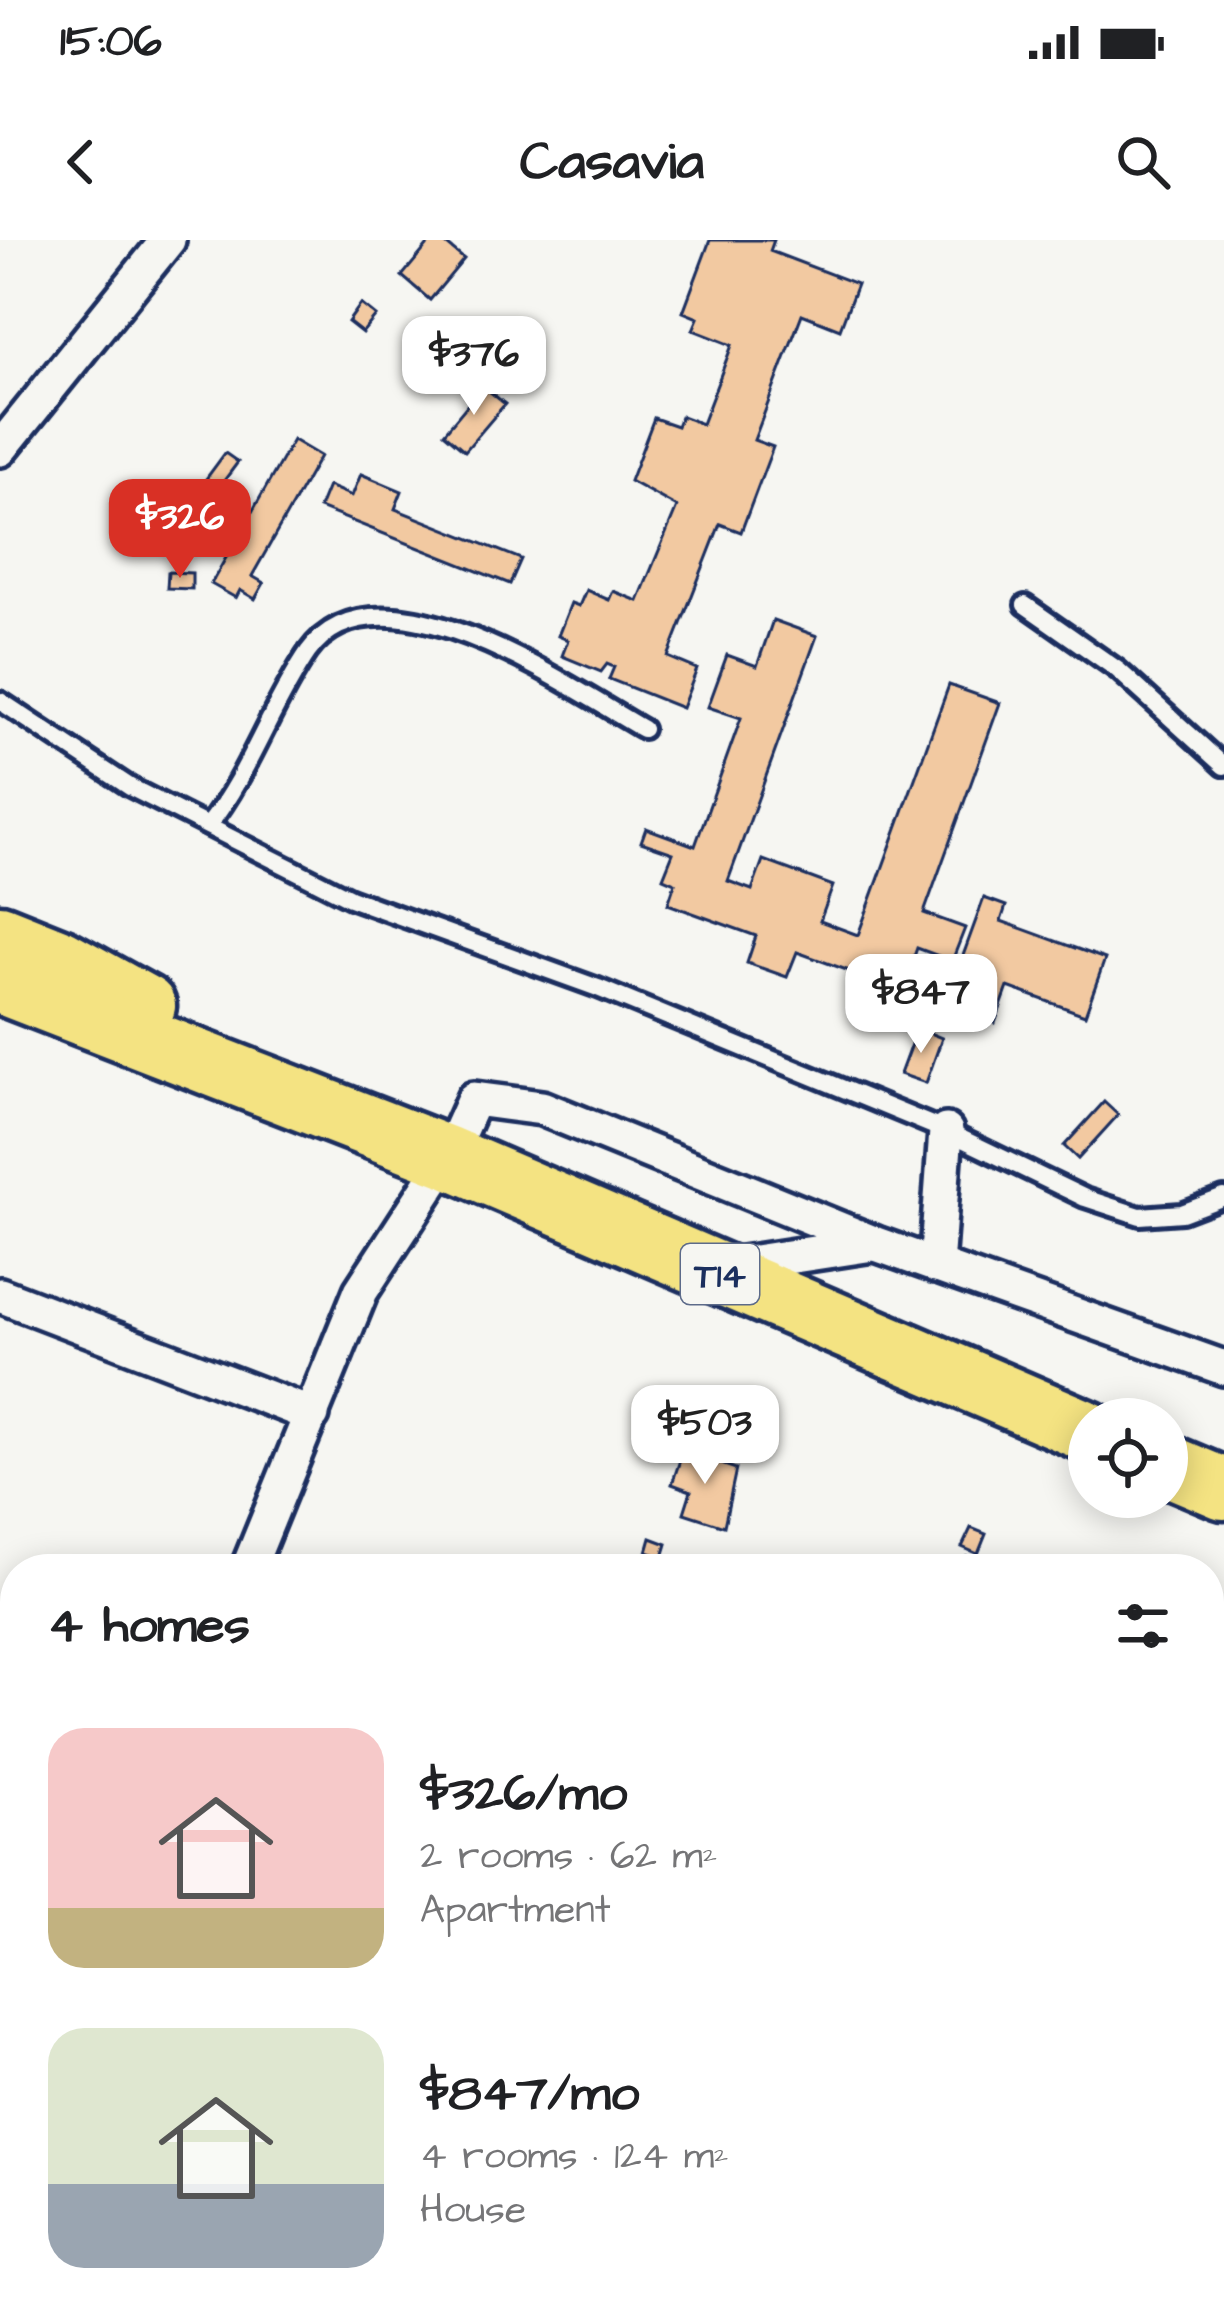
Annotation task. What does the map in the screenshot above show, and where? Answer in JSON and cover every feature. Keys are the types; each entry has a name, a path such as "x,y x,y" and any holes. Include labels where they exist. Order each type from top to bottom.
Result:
{"highway":[{"name":"T14","path":"0,934 60,959 350,1120"},
{"name":"T14","path":"0,983 448,1157 1068,1423"},
{"path":"1188,1474 1224,1490"}],"street":[{"path":"0,449 168,240"},
{"path":"254,1554 361,1291 448,1157 474,1099 509,1100 542,1108 876,1244 1224,1367"},
{"path":"937,1266 946,1131"},
{"path":"709,1269 876,1244"},
{"path":"0,1295 312,1415"}],"lane":[{"path":"1025,605 1118,670 1224,766"},
{"path":"208,826 254,760 310,650 330,629 352,617 385,613 435,623 561,682 643,729"},
{"path":"0,701 130,787 350,898 598,988 946,1131 1085,1198 1140,1216 1182,1213 1224,1197"}],"building":[{"path":"432,240 441,240 464,259 430,300 402,276"},
{"path":"710,240 774,240 770,251 857,284 840,329 802,314 754,440 773,447 741,532 720,524 668,657 697,669 682,708 609,679 614,667 607,664 601,672 562,656 568,640 558,636 571,603 579,606 586,590 609,600 613,591 638,601 677,507 630,481 654,418 677,426 681,416 702,424 732,345 693,330 698,318 683,312"},
{"path":"361,304 376,316 362,333 348,322"},
{"path":"483,386 505,404 465,451 444,433"},
{"path":"293,440 320,456 252,576 264,583 255,599 240,590 236,598 211,584"},
{"path":"225,453 238,462 209,501 197,491"},
{"path":"361,474 402,491 395,509 521,559 510,584 319,508 328,486 352,496"},
{"path":"168,572 192,573 192,589 167,588"},
{"path":"773,620 817,636 728,881 752,890 763,860 833,886 820,921 858,935 949,685 1000,703 924,913 965,928 952,961 917,948 910,968 896,964 888,985 797,952 787,977 747,963 756,936 668,904 675,883 663,878 673,853 641,842 646,828 695,846 741,718 708,707 727,655 757,666"},
{"path":"984,898 1006,906 1001,921 1105,959 1085,1015 1008,987 995,1023 945,1005"},
{"path":"917,1028 942,1038 926,1083 900,1074"},
{"path":"1104,1102 1118,1115 1078,1159 1064,1146"},
{"path":"683,1451 736,1469 724,1526 684,1513 691,1491 672,1484"},
{"path":"971,1528 986,1534 978,1554 962,1547"},
{"path":"651,1538 667,1544 664,1554 647,1552"}]}
